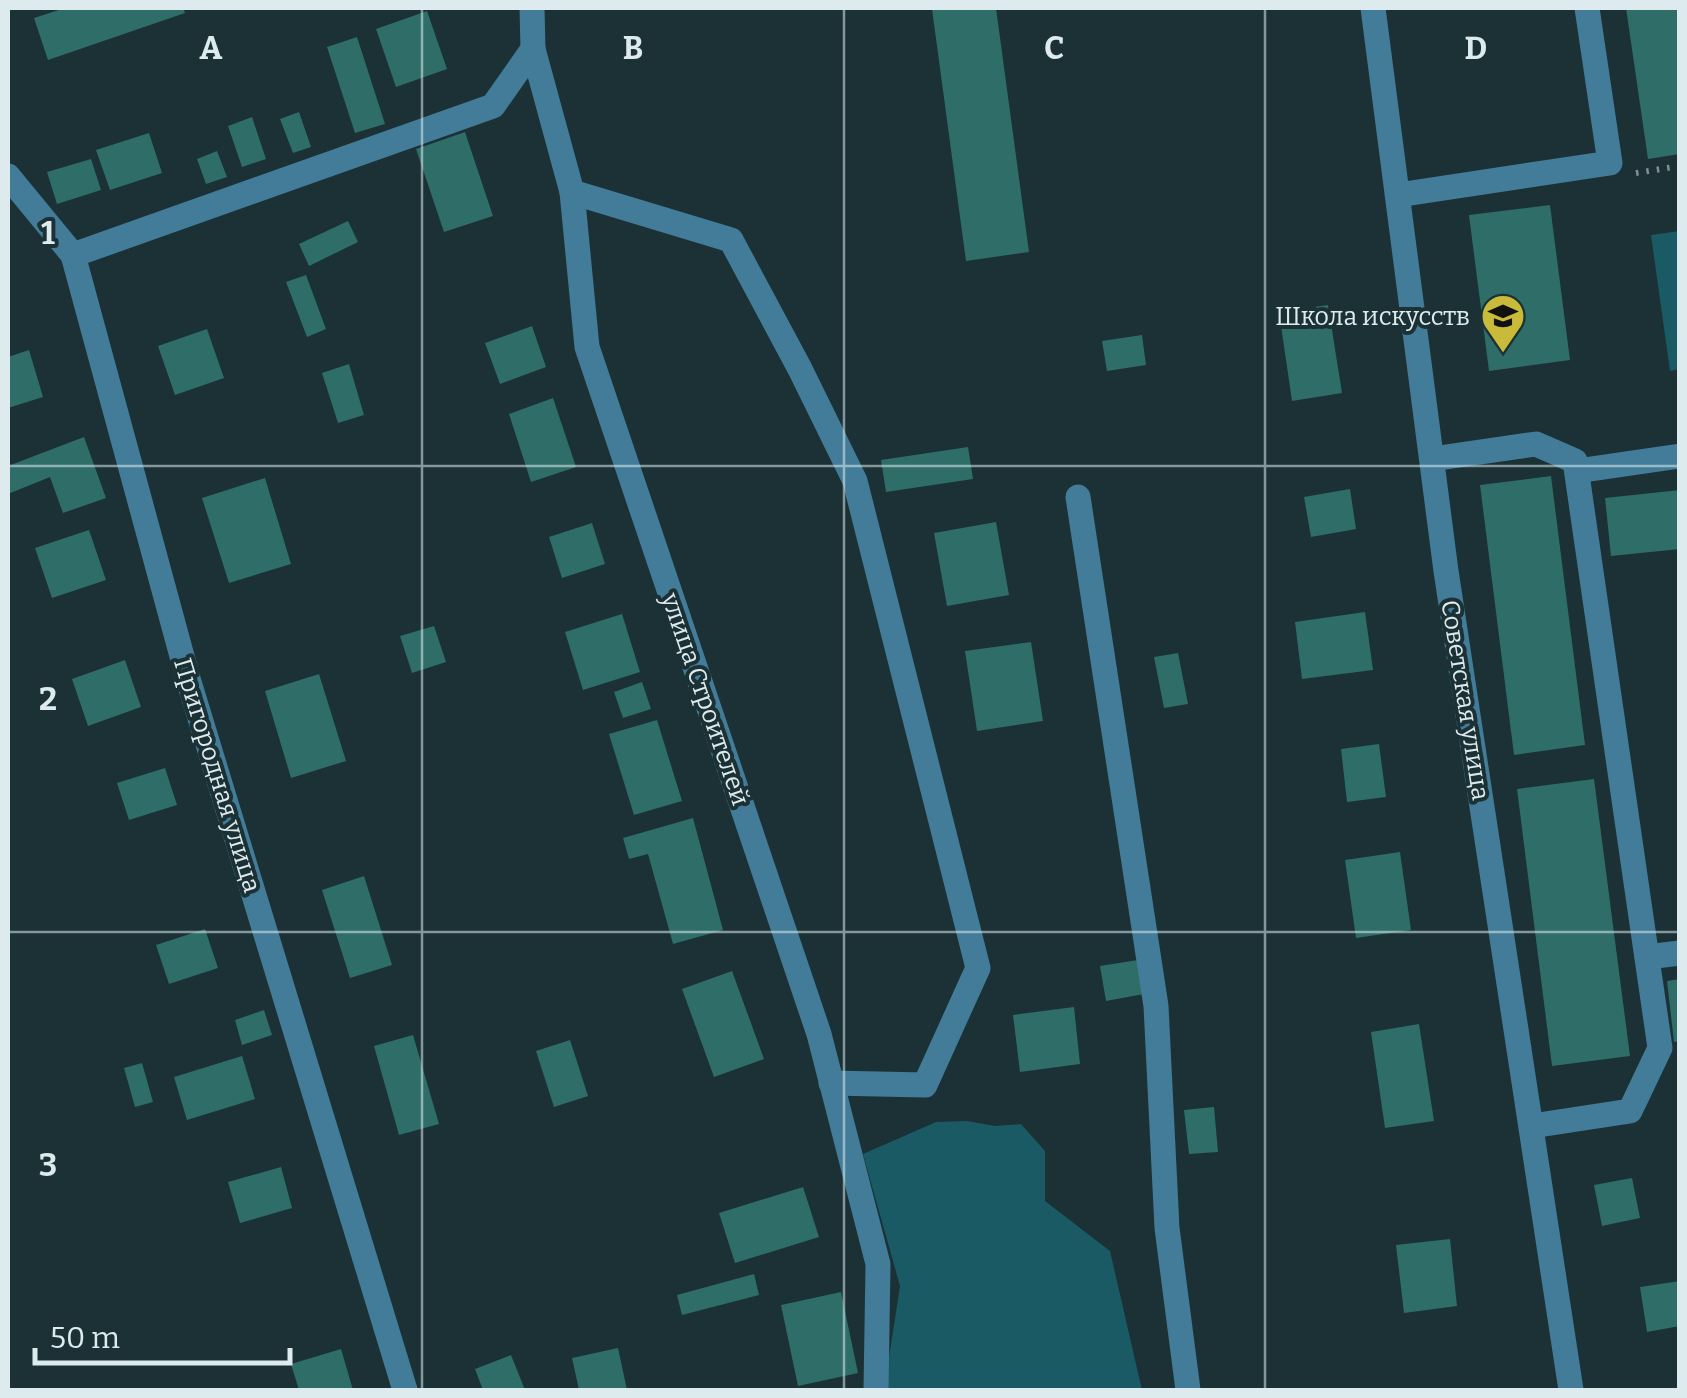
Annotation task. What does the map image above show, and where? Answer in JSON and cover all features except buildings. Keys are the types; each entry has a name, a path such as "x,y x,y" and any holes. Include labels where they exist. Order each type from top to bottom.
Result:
{"street":[{"name":"улица Строителей","path":"532,8 533,49 572,192 587,347 818,1034 878,1264 876,1390"},
{"name":"Советская улица","path":"1373,8 1432,459 1571,1390"},
{"path":"1398,196 1610,162 1587,8"},
{"path":"73,256 494,106 533,49"},
{"name":"Пригородная улица","path":"8,176 73,256 188,682 406,1390"},
{"path":"572,192 731,240 855,481 978,968 925,1085 831,1083"},
{"path":"1432,459 1536,444 1575,460 1660,1048 1630,1111 1532,1126"},
{"path":"1576,471 1680,456"},
{"path":"1078,497 1156,1006 1167,1228 1188,1390"},
{"path":"1647,956 1680,953"}],"path":[{"path":"1610,162 1636,173 1680,166"}],"shaded area":[{"path":"1679,231 1679,369 1670,371 1651,235"},
{"path":"967,1121 995,1126 1021,1124 1045,1151 1045,1201 1110,1251 1142,1390 884,1390 900,1286 863,1154 936,1122"}],"place":[{"name":"Школа искусств","path":"1503,354"}]}
